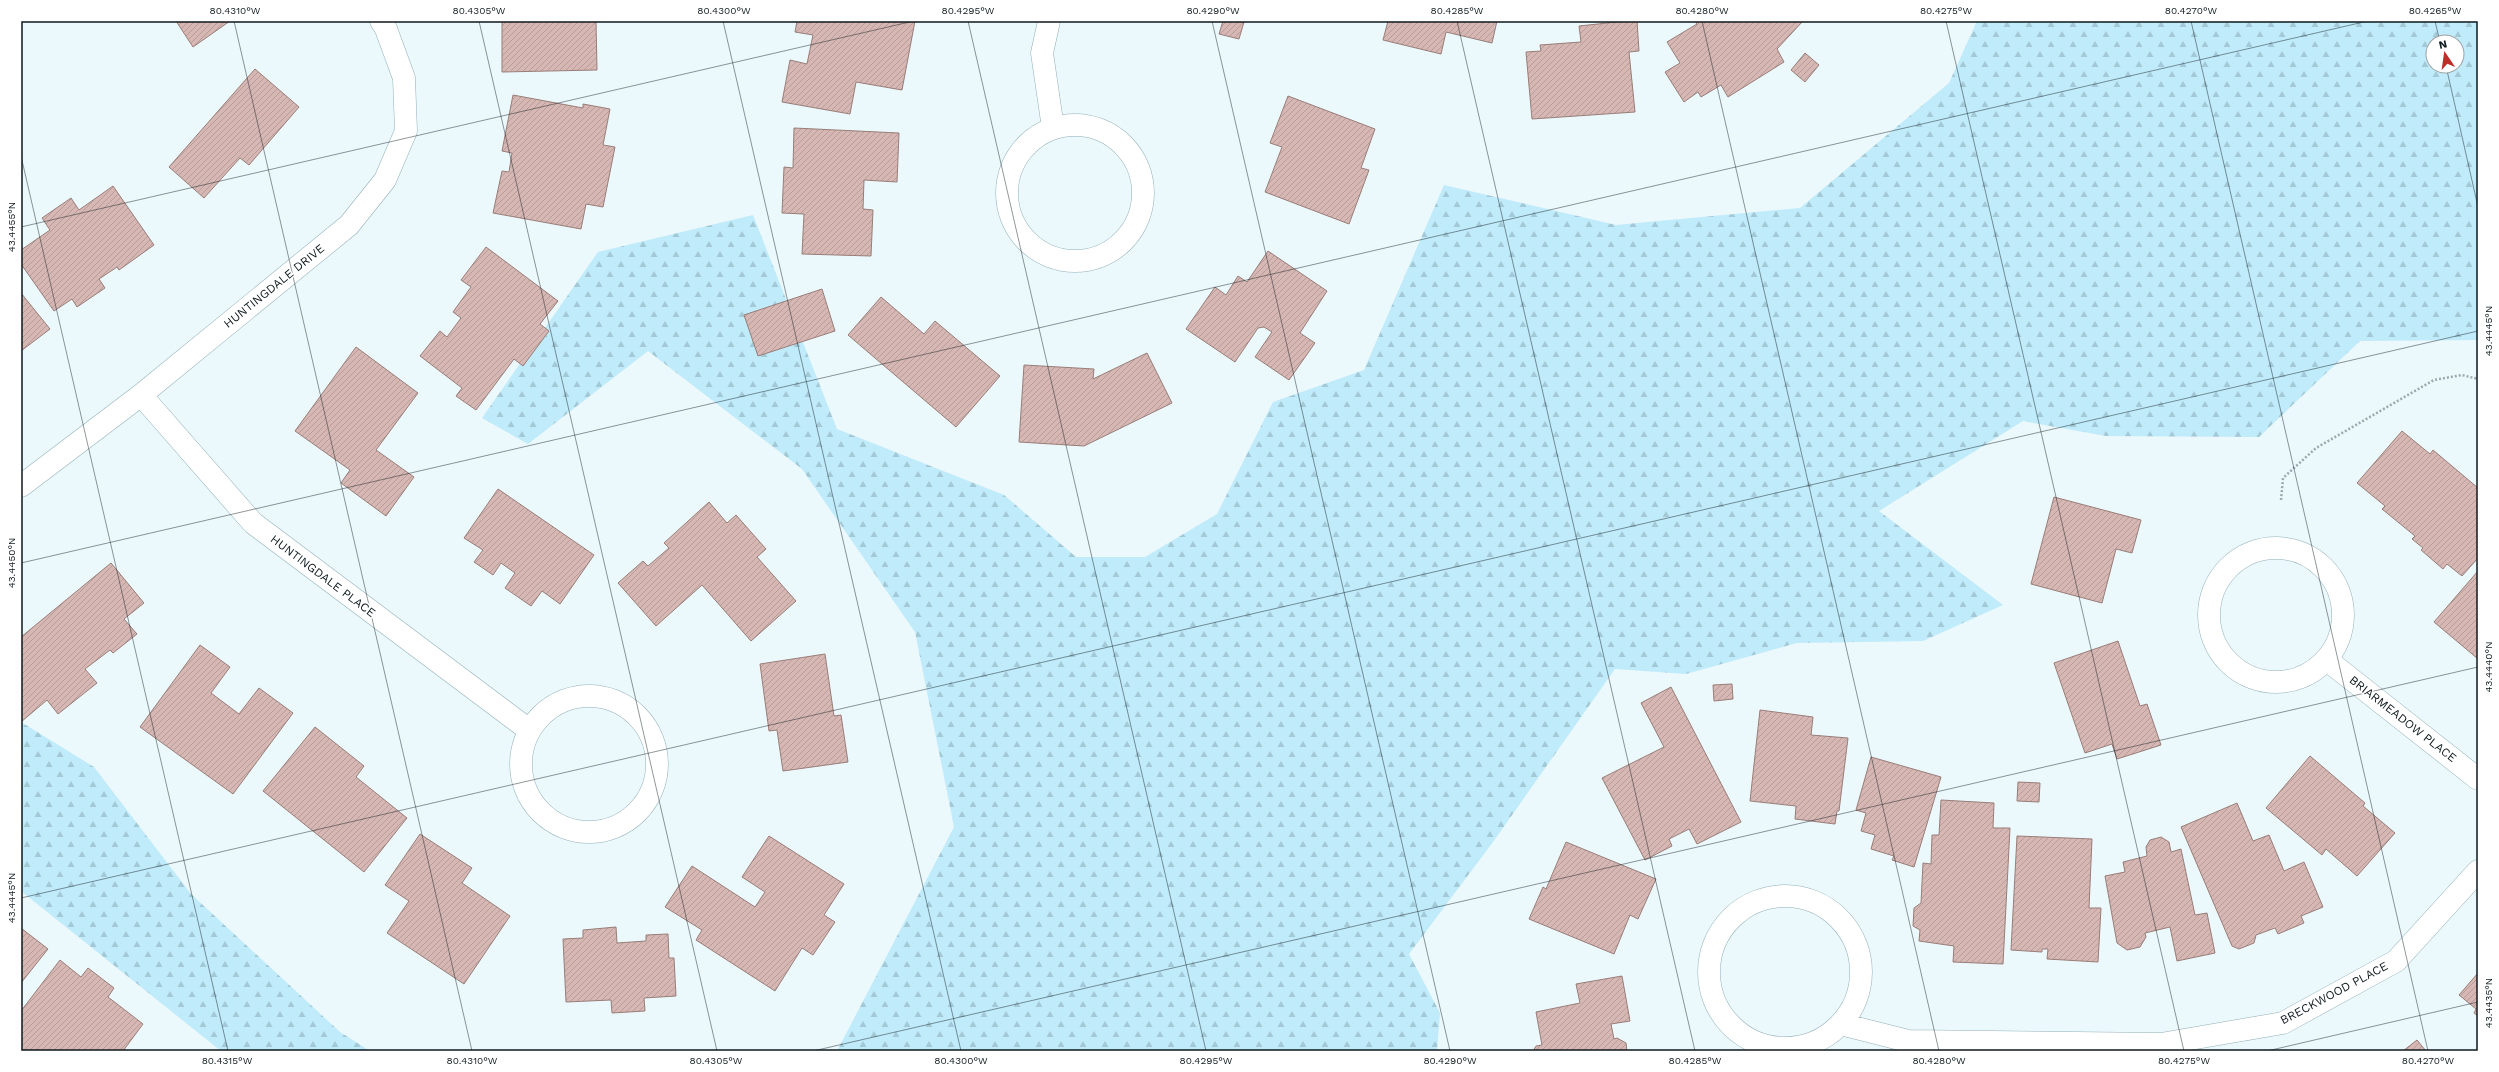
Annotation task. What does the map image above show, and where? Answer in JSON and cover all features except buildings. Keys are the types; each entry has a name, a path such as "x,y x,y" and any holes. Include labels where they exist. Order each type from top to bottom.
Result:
{"street":[{"name":"HUNTINGDALE DRIVE","path":"21,486 141,395 349,225 385,180 406,131 404,78 386,29 381,21"},
{"path":"1049,21 1042,53 1053,128"},
{"path":"1078,124 1102,129 1122,142 1138,164 1144,188 1139,220 1126,240 1106,255 1083,262 1050,258 1030,245 1013,223 1006,200 1008,180 1016,158 1032,139 1053,128 1078,124"},
{"name":"HUNTINGDALE PLACE","path":"141,395 253,523 529,730"},
{"path":"2286,547 2313,557 2336,582 2345,616 2340,640 2327,660 2312,673 2290,681 2266,682 2245,675 2226,661 2216,648 2209,626 2208,613 2212,590 2227,568 2240,556 2262,548 2286,547"},
{"name":"BRIARMEADOW PLACE","path":"2327,660 2478,779"},
{"path":"584,695 610,699 631,710 647,728 656,750 656,777 648,799 628,821 606,830 573,831 551,821 534,805 523,784 521,752 529,730 541,714 561,701 584,695"},
{"name":"BRECKWOOD PLACE","path":"1841,1024 1908,1041 2161,1044 2283,1022 2396,961 2478,871"},
{"path":"1788,896 1822,906 1843,922 1857,945 1862,971 1856,1002 1841,1024 1818,1041 1792,1049 1766,1046 1743,1036 1723,1018 1713,998 1709,972 1714,944 1728,922 1738,913 1762,900 1788,896"}],"path":[{"path":"2280,500 2283,478 2316,448 2434,380 2462,375 2478,379"}],"green space":[{"path":"1977,21 2478,21 2478,340 2360,341 2259,437 2106,436 2023,421 1879,511 2003,605 1923,641 1797,643 1686,674 1615,669 1493,842 1409,954 1440,1013 1437,1051 837,1051 954,827 915,632 802,469 648,351 528,444 482,418 598,252 753,215 837,429 1004,495 1076,557 1145,557 1217,514 1273,402 1364,370 1444,185 1616,225 1800,208 1949,83"},
{"path":"21,722 94,767 191,894 340,1032 370,1051 221,1051 21,891"}]}
